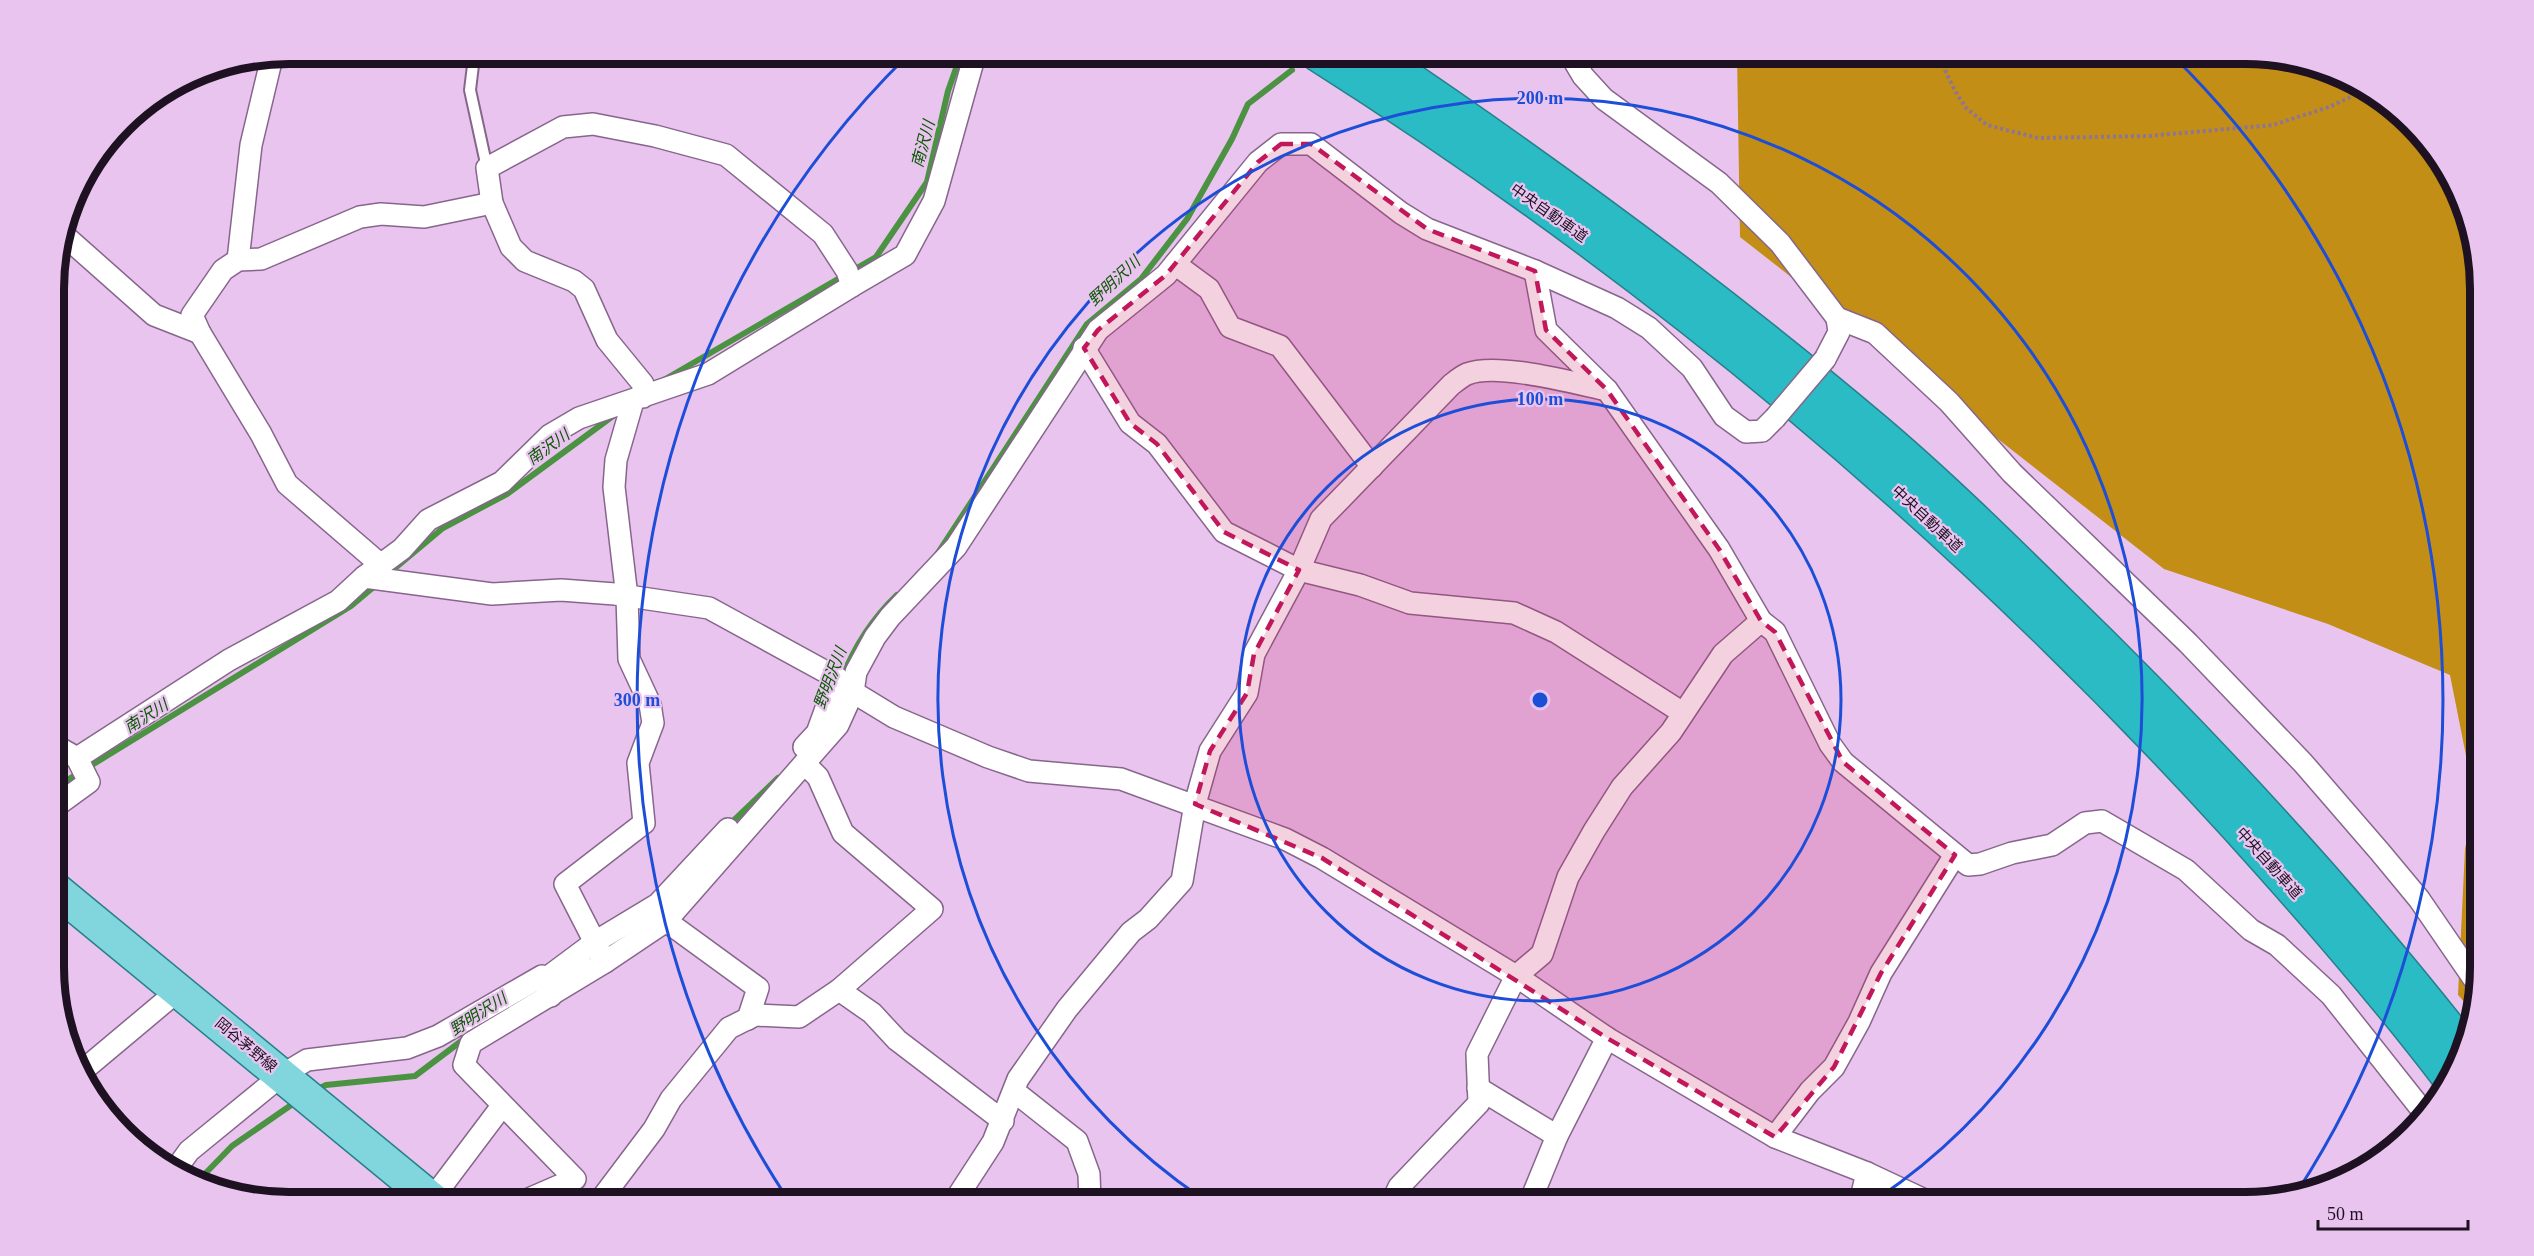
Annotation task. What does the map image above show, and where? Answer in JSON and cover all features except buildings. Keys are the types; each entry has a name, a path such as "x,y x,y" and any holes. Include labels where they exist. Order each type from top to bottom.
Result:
{"highway":[{"name":"中央自動車道","path":"1332,64 1444,139 1586,239 1721,341 1856,453 2089,671 2186,772 2323,922 2451,1055"},
{"name":"中央自動車道","path":"1388,64 1498,138 1739,318 1875,430 2020,564 2207,750 2337,895 2451,1054"}],"main road":[{"name":"岡谷茅野線","path":"64,896 180,989 423,1192"}],"street":[{"path":"77,758 229,660 338,601 402,549 428,520 502,482 550,435 579,418 708,374 904,255 934,201 971,64"},
{"path":"548,988 605,962 666,921 756,818 806,765 838,725 853,692 856,672 875,638 890,617 956,547 1084,348 1098,330 1166,275 1258,162 1281,144 1311,144 1401,213 1427,230 1535,270 1617,308 1649,328 1692,368 1724,416 1746,432 1762,431 1825,359 1839,332 1837,318 1780,243 1719,183 1604,99 1583,76 1576,64"},
{"path":"238,260 251,145 270,65"},
{"path":"605,962 566,884 644,823 638,764 652,723 650,704 629,659 627,597 614,487 616,460 643,384 607,340 584,289 574,280 525,261 511,248 492,202 487,168 563,127 593,124 655,136 726,155 823,234 847,271 852,286"},
{"path":"492,202 424,217 381,214 360,217 261,259 238,260 223,270 192,315 200,333 261,434 287,484 373,571 492,594 561,590 615,594 709,608 837,678 853,692 894,717 936,737 1029,771 1121,779 1195,804 1285,839 1322,858 1516,976 1607,1038 1775,1137 1867,1173 1908,1192"},
{"path":"70,241 154,315 200,333"},
{"path":"1175,264 1209,289 1230,327 1280,346 1372,467"},
{"path":"1535,270 1546,330 1607,390 1719,549 1761,621 1775,632 1830,744 1843,762 1968,865 1980,864 2052,844 2085,823 2102,821 2186,870 2251,930 2277,945 2331,995 2420,1107"},
{"path":"1837,318 1875,333 1949,402 2012,473 2188,643 2303,763 2419,899 2470,973"},
{"path":"1084,348 1130,423 1156,444 1224,532 1299,570 1360,585 1410,603 1514,613 1556,632 1683,713"},
{"path":"960,1192 993,1142 1015,1092 1018,1079 1100,966 1182,881 1195,804 1210,751 1247,693 1254,654 1299,570 1321,519 1451,385 1468,374 1496,371 1531,374 1607,390"},
{"path":"1397,1192 1479,1103 1477,1054 1516,976 1542,954 1568,877 1622,787 1671,732 1723,654 1761,621"},
{"path":"593,1192 575,1179 464,1065 471,1043 548,988 595,942 658,904 817,733 837,678"},
{"path":"64,751 77,758 89,782 64,800"},
{"path":"610,1192 654,1129 671,1100 729,1028 755,1015 799,1017 839,990 932,909 843,832 818,777 806,765"},
{"path":"1775,1137 1810,1091 1834,1067 1859,1022 1881,973 1955,855"},
{"path":"666,921 758,988 748,1019"},
{"path":"180,1163 189,1151 300,1090 307,1060 406,1048 438,1036 542,976 548,988"},
{"path":"88,1066 180,989"},
{"path":"839,990 872,1013 897,1040 1003,1121"},
{"path":"1534,1192 1557,1136 1607,1038"},
{"path":"1478,1088 1557,1136"},
{"path":"1015,1092 1077,1141 1089,1174 1090,1192"},
{"path":"439,1192 502,1106"},
{"path":"1862,1192 1867,1173"},
{"path":"545,1192 575,1179"}],"lane":[{"path":"473,64 470,90 487,168"}],"path":[{"path":"1942,64 1966,108 1987,125 2038,138 2148,136 2273,125 2329,107 2356,94"}],"highlighted area":[{"path":"1281,144 1311,144 1427,229 1535,271 1546,330 1607,390 1719,549 1761,621 1775,632 1843,762 1955,855 1881,973 1834,1067 1775,1137 1607,1038 1322,858 1195,804 1210,751 1247,693 1254,654 1299,570 1224,532 1157,444 1130,423 1084,348 1098,330 1166,275 1258,162"}],"shaded area":[{"path":"1737,64 2244,64 2274,66 2317,76 2369,102 2393,120 2414,141 2432,165 2458,217 2468,260 2470,290 2470,776 2450,675 2328,624 2164,569 1740,237"},
{"path":"2470,825 2470,966 2466,1004 2458,995 2465,849"}],"waterway":[{"name":"南沢川","path":"662,381 876,257 927,182 948,91 958,64"},
{"name":"野明沢川","path":"938,553 1087,324 1141,279 1187,219 1232,139 1248,104 1292,70"},
{"name":"南沢川","path":"388,574 443,528 507,494 617,413"},
{"name":"南沢川","path":"64,782 351,606 376,585"},
{"name":"野明沢川","path":"842,678 865,633 897,595"},
{"name":"野明沢川","path":"729,825 778,778"},
{"name":"野明沢川","path":"316,1090 326,1085 415,1076 468,1036"},
{"name":"野明沢川","path":"205,1174 232,1146 297,1101"}]}
